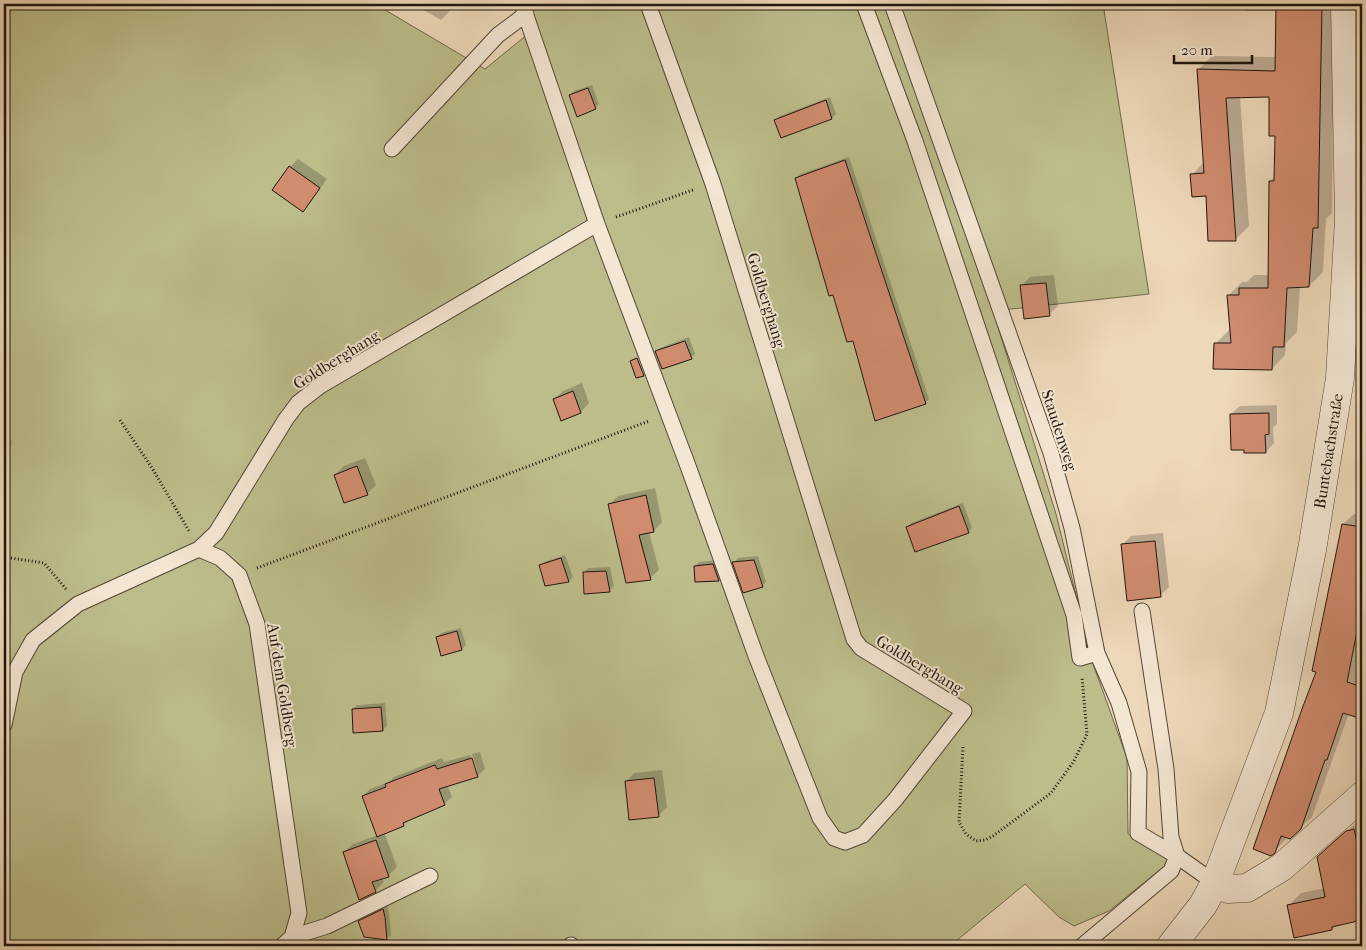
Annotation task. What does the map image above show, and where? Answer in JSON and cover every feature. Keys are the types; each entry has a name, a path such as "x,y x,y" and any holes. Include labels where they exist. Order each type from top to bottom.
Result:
{"street":[{"name":"Buntebachstraße","path":"1171,946 1203,905 1215,883 1279,713 1312,550 1340,378 1349,219 1345,4"},
{"path":"1215,883 1228,889 1247,888 1282,867 1362,796"}],"lane":[{"name":"Goldberghang","path":"392,150 524,9 597,224 756,656 820,818 834,838 845,842 863,835 895,800 964,711 861,648 854,639 713,184 648,4"},
{"path":"864,4 914,141 1074,615 1080,658 1097,653"},
{"name":"Staudenweg","path":"892,4 1051,453 1072,528 1097,653 1119,703 1139,772 1138,833 1177,856"},
{"name":"Goldberghang","path":"199,549 216,533 286,419 298,403 320,386 597,224"},
{"path":"4,726 15,672 33,640 78,604 199,549"},
{"name":"Auf dem Goldberg","path":"199,549 220,558 239,575 257,624 299,913 287,942"},
{"path":"1142,611 1166,769 1171,837 1177,856 1215,883"},
{"path":"1082,946 1171,871 1177,856"},
{"path":"287,942 327,926 430,876"}],"path":[{"path":"597,224 713,184"},
{"path":"239,575 668,414"},
{"path":"120,420 152,468 199,549"},
{"path":"4,557 44,564 78,604"},
{"path":"964,711 958,822 966,834 976,841 993,836 1051,793 1074,761 1087,734 1080,658"}],"green space":[{"path":"4,4 375,4 485,69 528,34 517,4 1103,4 1149,294 993,311 1056,514 1093,664 1127,758 1128,834 1171,861 1109,911 1074,926 1059,917 1025,884 950,946 4,946"}],"building":[{"path":"1276,4 1322,4 1318,228 1313,228 1309,287 1287,288 1284,347 1273,347 1272,370 1213,369 1214,343 1231,343 1227,295 1239,295 1239,288 1268,288 1269,181 1274,181 1275,136 1269,136 1269,97 1226,98 1236,241 1208,241 1206,196 1192,197 1190,174 1204,173 1197,69 1275,71"},
{"path":"588,88 596,109 577,117 569,95"},
{"path":"826,100 832,119 781,138 774,120"},
{"path":"845,160 926,404 875,421 853,341 847,342 833,295 829,296 795,178"},
{"path":"289,166 320,188 303,212 272,190"},
{"path":"1046,283 1050,316 1024,319 1020,285"},
{"path":"685,341 692,359 662,369 655,351"},
{"path":"637,358 644,376 636,378 630,361"},
{"path":"573,391 581,413 561,421 553,399"},
{"path":"1269,413 1269,434 1265,435 1266,453 1244,453 1244,450 1231,450 1230,414"},
{"path":"357,466 368,495 344,503 334,475"},
{"path":"646,495 654,532 639,535 651,580 626,583 608,504"},
{"path":"959,506 969,533 915,552 906,527"},
{"path":"1342,524 1362,527 1362,606 1347,682 1362,687 1362,719 1343,713 1301,829 1290,839 1281,836 1275,853 1271,856 1253,849 1316,672 1312,671"},
{"path":"1155,541 1161,597 1127,601 1121,544"},
{"path":"561,558 569,582 545,586 539,565"},
{"path":"754,560 763,587 743,593 732,562"},
{"path":"713,564 719,581 695,582 694,566"},
{"path":"606,571 610,592 584,594 583,572"},
{"path":"457,631 462,650 441,656 436,637"},
{"path":"381,707 383,731 353,733 352,709"},
{"path":"472,758 478,777 439,789 445,805 403,823 404,826 377,837 362,796 386,787 385,784 435,765 437,769"},
{"path":"654,778 659,817 629,820 625,781"},
{"path":"1354,829 1358,846 1362,845 1362,920 1332,927 1332,930 1294,938 1287,905 1325,897 1317,857 1346,831"},
{"path":"376,840 389,877 372,882 376,892 359,900 343,852"},
{"path":"383,909 387,940 364,937 358,921"}]}
